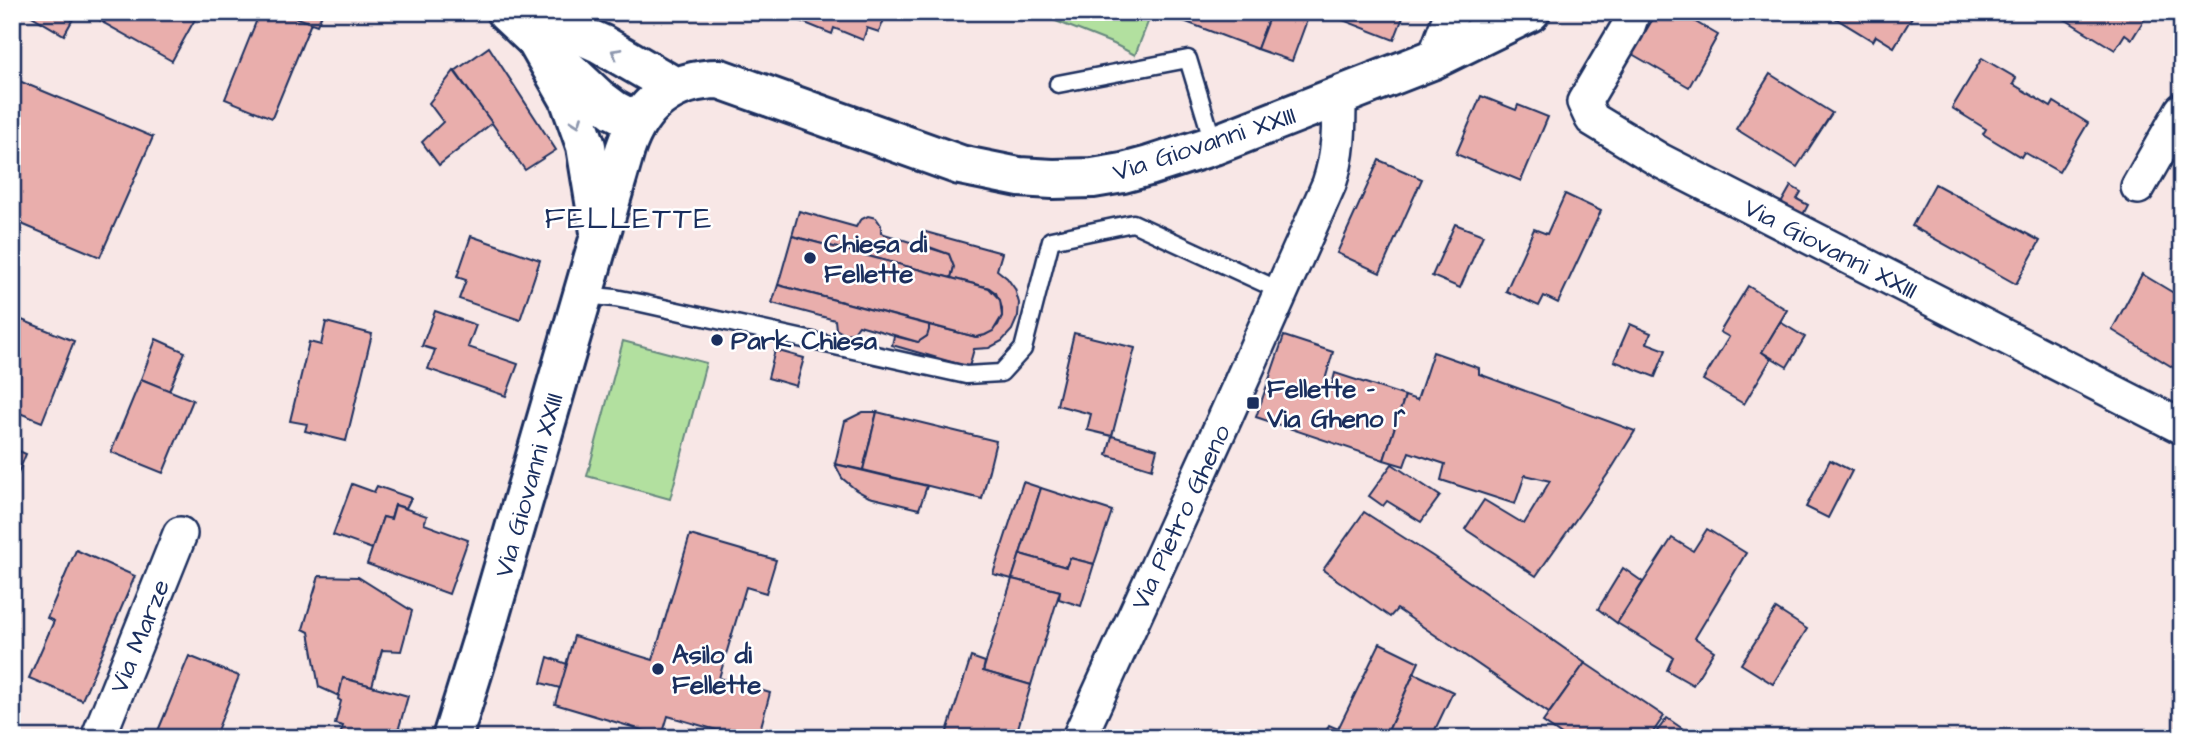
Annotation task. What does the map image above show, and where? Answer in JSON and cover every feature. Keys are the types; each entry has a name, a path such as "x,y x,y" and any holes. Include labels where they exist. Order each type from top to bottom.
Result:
{"main road":[{"name":"Via Giovanni XXIII","path":"506,12 532,26 598,98 638,122"},
{"name":"Via Giovanni XXIII","path":"452,738 470,685 628,139 653,102 675,87 702,79 720,79 960,165 1019,177 1080,178 1123,173 1214,145 1434,59 1530,12"},
{"name":"Via Giovanni XXIII","path":"532,26 569,98 586,146 600,232"},
{"path":"532,26 601,44 675,87"}],"street":[{"path":"1434,59 1452,12"},
{"name":"Via Giovanni XXIII","path":"1633,12 1627,29 1584,102 1592,119 1661,161 2182,427"},
{"name":"Via Pietro Gheno","path":"1079,738 1329,184 1338,146 1339,97"},
{"path":"2138,187 2182,110"},
{"name":"Via Marze","path":"98,738 180,534"}],"lane":[{"path":"1058,84 1188,59 1214,145"},
{"path":"583,295 641,303 966,374 1001,373 1023,349 1051,240 1133,223 1281,291"}],"green space":[{"path":"1033,12 1152,12 1135,55"},
{"path":"623,341 706,363 670,499 587,476"}],"building":[{"path":"25,12 77,12 64,35"},
{"path":"88,12 110,12 104,23"},
{"path":"110,12 199,12 172,61 104,23"},
{"path":"260,12 281,12 311,23 272,118 225,99"},
{"path":"281,12 323,12 317,25"},
{"path":"778,12 887,12 879,32 867,28 863,40 834,28 832,34"},
{"path":"1160,12 1271,12 1257,49"},
{"path":"1271,12 1310,12 1292,61 1257,49"},
{"path":"1331,12 1405,12 1394,40 1330,15"},
{"path":"1657,12 1671,17 1674,12 1678,12 1718,35 1689,87 1632,54"},
{"path":"1834,12 1915,12 1894,47 1876,36 1873,41 1832,16"},
{"path":"2053,12 2149,12 2132,39 2125,34 2115,50"},
{"path":"489,47 556,150 525,170 455,71"},
{"path":"1982,58 2016,78 2013,84 2051,107 2054,102 2088,123 2059,172 2024,152 2021,157 1983,134 1986,129 1952,108"},
{"path":"454,71 492,123 439,165 422,142 443,122 429,103"},
{"path":"1770,74 1832,113 1797,167 1736,129"},
{"path":"12,78 153,137 100,257 12,220"},
{"path":"1481,96 1516,110 1518,105 1548,117 1521,181 1456,154"},
{"path":"1379,160 1422,179 1380,273 1337,253"},
{"path":"1935,184 2040,241 2016,284 1912,226"},
{"path":"1791,186 1801,192 1797,199 1808,205 1797,226 1775,214"},
{"path":"1565,194 1601,211 1558,303 1544,296 1539,306 1506,291 1534,229 1547,234"},
{"path":"799,211 856,227 860,220 868,216 876,218 881,225 881,233 949,254 954,267 951,278 792,236"},
{"path":"1455,224 1483,235 1460,288 1432,276"},
{"path":"922,231 1002,253 997,270 1015,289 1019,303 1018,316 1012,330 1002,341 989,348 974,349 969,367 892,345 894,336 918,342 927,336 929,325 976,337 985,335 998,325 1002,316 996,293 989,288 951,278 954,267 949,254 918,243"},
{"path":"471,236 540,260 520,320 459,299 466,280 457,277"},
{"path":"792,236 989,288 1000,300 1002,316 993,331 976,337 778,285"},
{"path":"2142,274 2182,298 2182,373 2112,330"},
{"path":"778,285 929,325 929,330 927,336 918,342 859,325 853,333 844,334 836,329 835,320 772,303"},
{"path":"1748,286 1787,310 1762,352 1771,359 1744,404 1703,380 1729,337 1720,332"},
{"path":"435,311 476,325 468,347 518,364 506,396 428,369 435,350 422,346"},
{"path":"12,316 74,341 42,422 12,410"},
{"path":"326,322 372,334 346,441 305,431 307,424 290,421 309,342 321,345"},
{"path":"1780,322 1805,337 1787,367 1762,352"},
{"path":"1630,324 1651,333 1647,343 1666,350 1655,377 1614,361"},
{"path":"1074,333 1135,348 1112,436 1087,430 1091,414 1057,405"},
{"path":"1284,336 1333,352 1323,387 1331,389 1335,373 1405,396 1384,460 1256,417"},
{"path":"156,339 185,352 169,391 141,379"},
{"path":"775,350 804,358 796,386 768,378"},
{"path":"1433,352 1479,368 1479,374 1635,431 1536,576 1465,529 1484,500 1524,524 1550,481 1525,475 1515,504 1441,480 1445,464 1409,452 1404,466 1384,460 1405,396 1417,400"},
{"path":"141,379 193,400 163,473 111,452"},
{"path":"863,412 877,412 863,470 835,464 845,421"},
{"path":"877,412 996,441 982,499 863,470"},
{"path":"1112,436 1157,449 1152,469 1107,455"},
{"path":"12,448 26,454 12,488"},
{"path":"1830,460 1852,471 1828,518 1806,507"},
{"path":"835,464 927,486 919,509 869,497 842,478"},
{"path":"1392,464 1440,496 1421,522 1387,501 1383,506 1369,496"},
{"path":"1023,482 1041,488 1012,579 993,574"},
{"path":"352,484 374,492 377,486 411,498 406,508 395,505 391,519 383,517 372,549 333,535"},
{"path":"1041,488 1112,511 1094,564 1070,558 1066,567 1020,554"},
{"path":"395,505 427,516 424,524 468,540 449,594 367,564 383,517 391,519"},
{"path":"1364,512 1434,557 1585,663 1549,713 1397,609 1390,617 1323,570"},
{"path":"1707,529 1746,553 1695,638 1714,651 1693,685 1667,670 1673,657 1617,623 1672,538 1693,551"},
{"path":"690,535 776,560 766,593 746,587 719,678 770,693 758,738 744,738 668,716 662,736 555,704 574,636 653,660"},
{"path":"76,550 135,576 82,700 29,678 54,621 47,618"},
{"path":"1020,554 1066,567 1070,558 1094,564 1081,606 1059,599 1060,591 1012,579"},
{"path":"1623,568 1643,582 1617,623 1598,609"},
{"path":"319,576 358,577 412,611 401,651 382,650 372,686 343,678 339,696 319,687 309,632 303,629"},
{"path":"1012,579 1060,591 1031,685 983,671"},
{"path":"1776,609 1807,629 1773,684 1741,664"},
{"path":"1380,643 1419,662 1385,738 1323,738 1329,725 1338,729"},
{"path":"189,656 239,676 214,738 155,738"},
{"path":"548,657 567,664 560,688 541,683"},
{"path":"971,657 985,662 983,671 1031,685 1015,738 945,738"},
{"path":"1585,663 1664,716 1649,738 1566,738 1543,722"},
{"path":"1414,673 1453,692 1431,738 1385,738"},
{"path":"343,678 408,696 396,738 339,738 343,726 335,724"},
{"path":"1667,718 1696,738 1652,738"}],"place":[{"name":"Chiesa di Fellette","path":"810,258"},
{"name":"Park Chiesa","path":"717,340"},
{"name":"Fellette - Via Gheno 1^","path":"1253,403"},
{"name":"Asilo di Fellette","path":"658,669"}],"district":[{"name":"FELLETTE","path":"629,218"}]}
